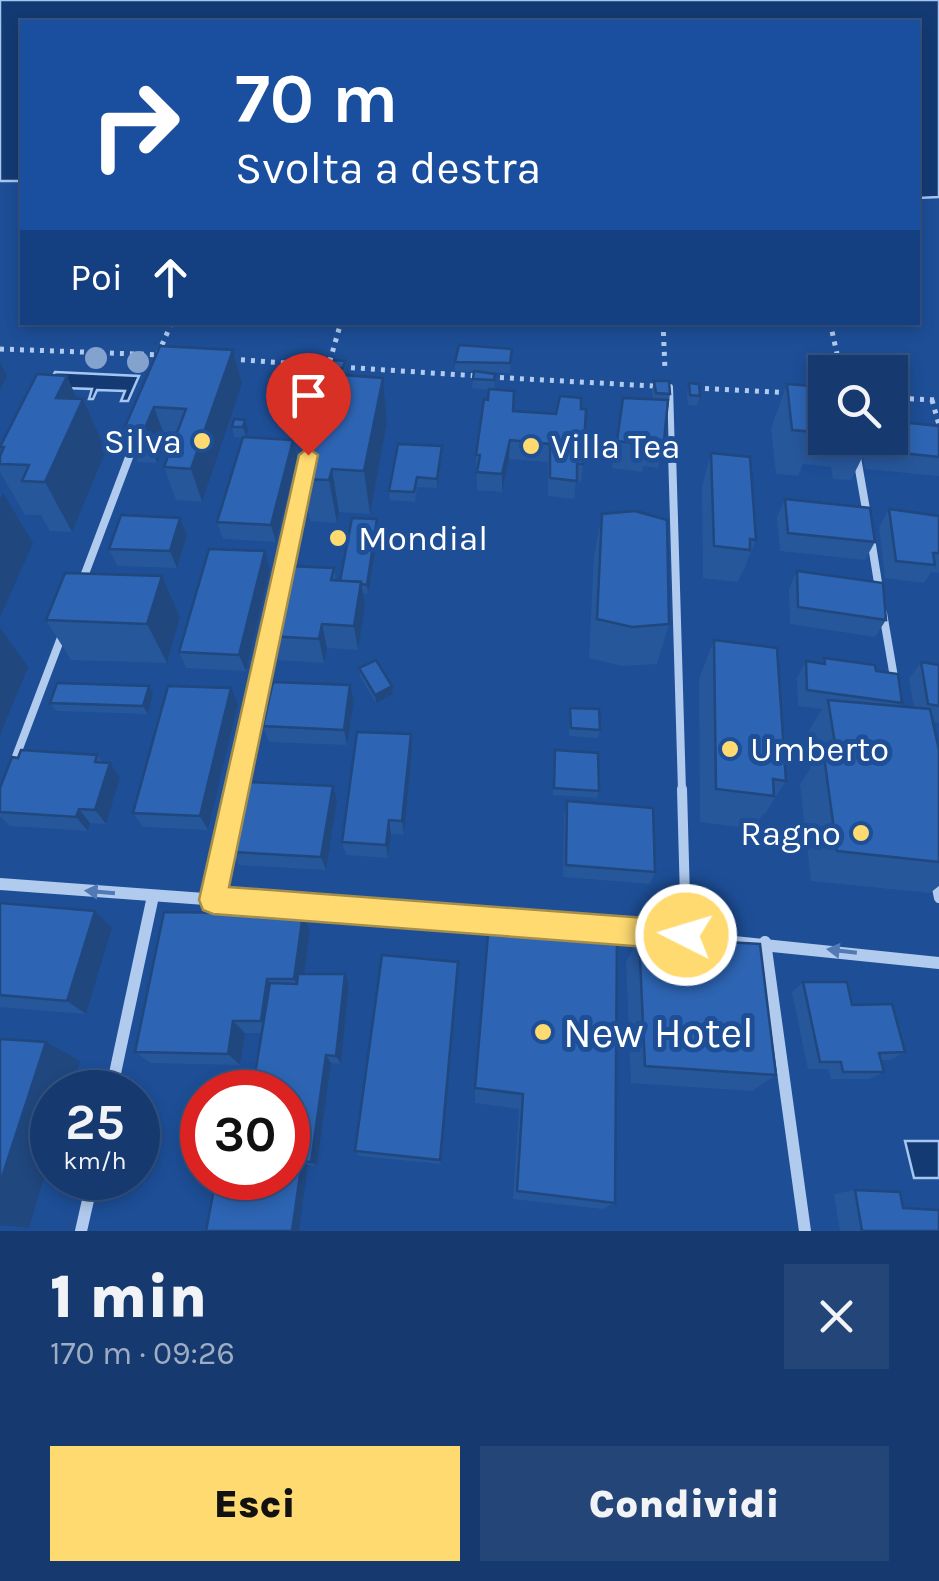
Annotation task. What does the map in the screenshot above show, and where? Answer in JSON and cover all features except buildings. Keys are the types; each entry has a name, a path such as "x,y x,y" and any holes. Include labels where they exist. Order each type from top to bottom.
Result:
{"street":[{"path":"0,884 686,935 939,963"},
{"path":"116,1070 154,896"},
{"path":"765,942 805,1231"},
{"path":"81,1231 88,1200"}],"lane":[{"path":"311,444 323,387"},
{"path":"668,387 686,935"},
{"path":"77,595 140,429"},
{"path":"857,455 897,693"},
{"path":"213,900 307,462"},
{"path":"7,780 63,632"},
{"path":"931,861 939,898"}],"path":[{"path":"158,355 171,325"},
{"path":"328,366 339,325"},
{"path":"663,325 668,387"},
{"path":"831,325 837,355"},
{"path":"0,349 168,355"},
{"path":"221,358 807,393"},
{"path":"908,399 936,400 939,425"}],"water":[{"path":"0,0 939,0 939,197 920,198 920,20 20,20 20,181 0,181"},
{"path":"55,372 139,376 128,401 121,401 125,391 97,390 89,399 92,389 63,388 42,397"},
{"path":"905,1141 939,1141 939,1178 914,1178"}],"place":[{"name":"Silva","path":"202,441"},
{"name":"Villa Tea","path":"531,446"},
{"name":"Mondial","path":"338,538"},
{"name":"Umberto","path":"730,749"},
{"name":"Ragno","path":"861,833"},
{"name":"New Hotel","path":"543,1032"}],"route":[{"path":"308,455 213,900 686,935"}]}
